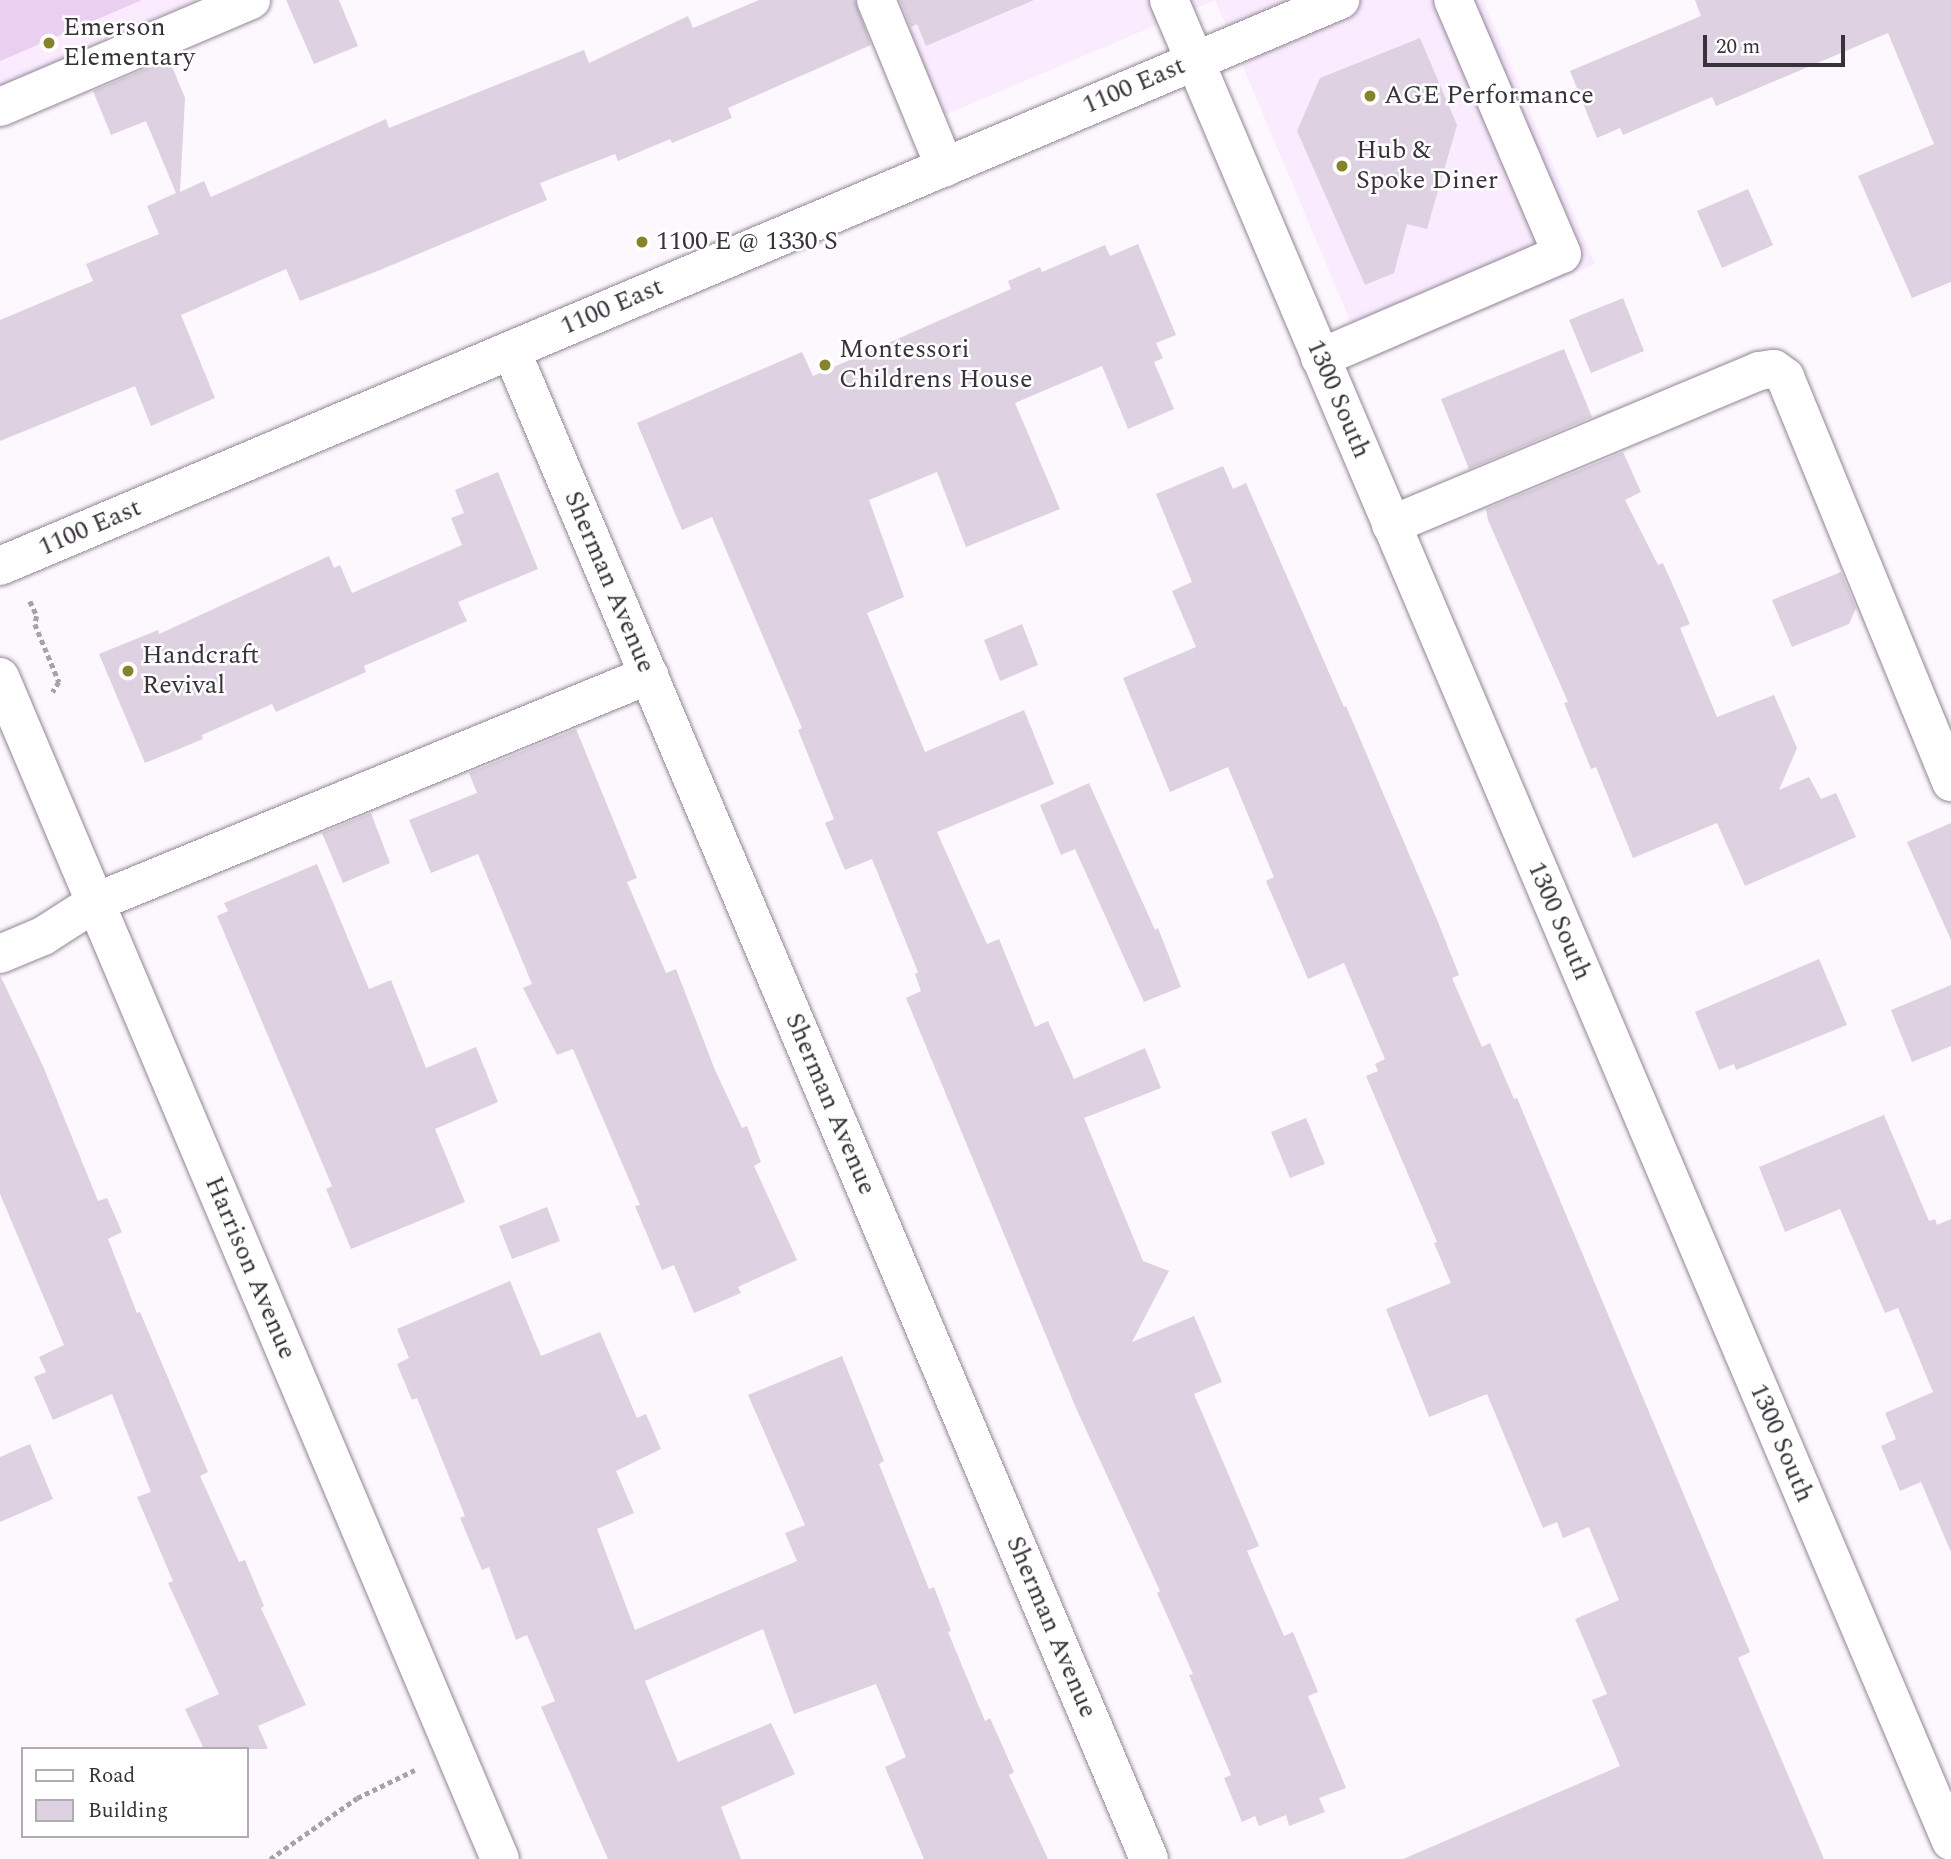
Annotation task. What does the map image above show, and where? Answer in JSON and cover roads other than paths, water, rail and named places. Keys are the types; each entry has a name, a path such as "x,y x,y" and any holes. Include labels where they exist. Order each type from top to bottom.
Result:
{"street":[{"path":"0,107 251,0"},
{"path":"876,0 945,167"},
{"name":"1300 South","path":"1169,0 1951,1841"},
{"name":"1100 East","path":"0,566 1340,0"},
{"path":"1320,358 1562,254 1453,0"},
{"name":"Sherman Avenue","path":"511,350 1149,1859"},
{"path":"1391,525 1759,371 1774,369 1785,377 1951,782"},
{"path":"0,954 43,936 96,902 649,675"},
{"name":"Harrison Avenue","path":"0,677 500,1859"}],"place":[{"name":"Emerson Elementary","path":"49,43"},
{"name":"AGE Performance","path":"1370,96"},
{"name":"Hub & Spoke Diner","path":"1342,166"},
{"name":"1100 E @ 1330 S","path":"642,242"},
{"name":"Montessori Childrens House","path":"825,365"},
{"name":"Handcraft Revival","path":"128,671"}]}
